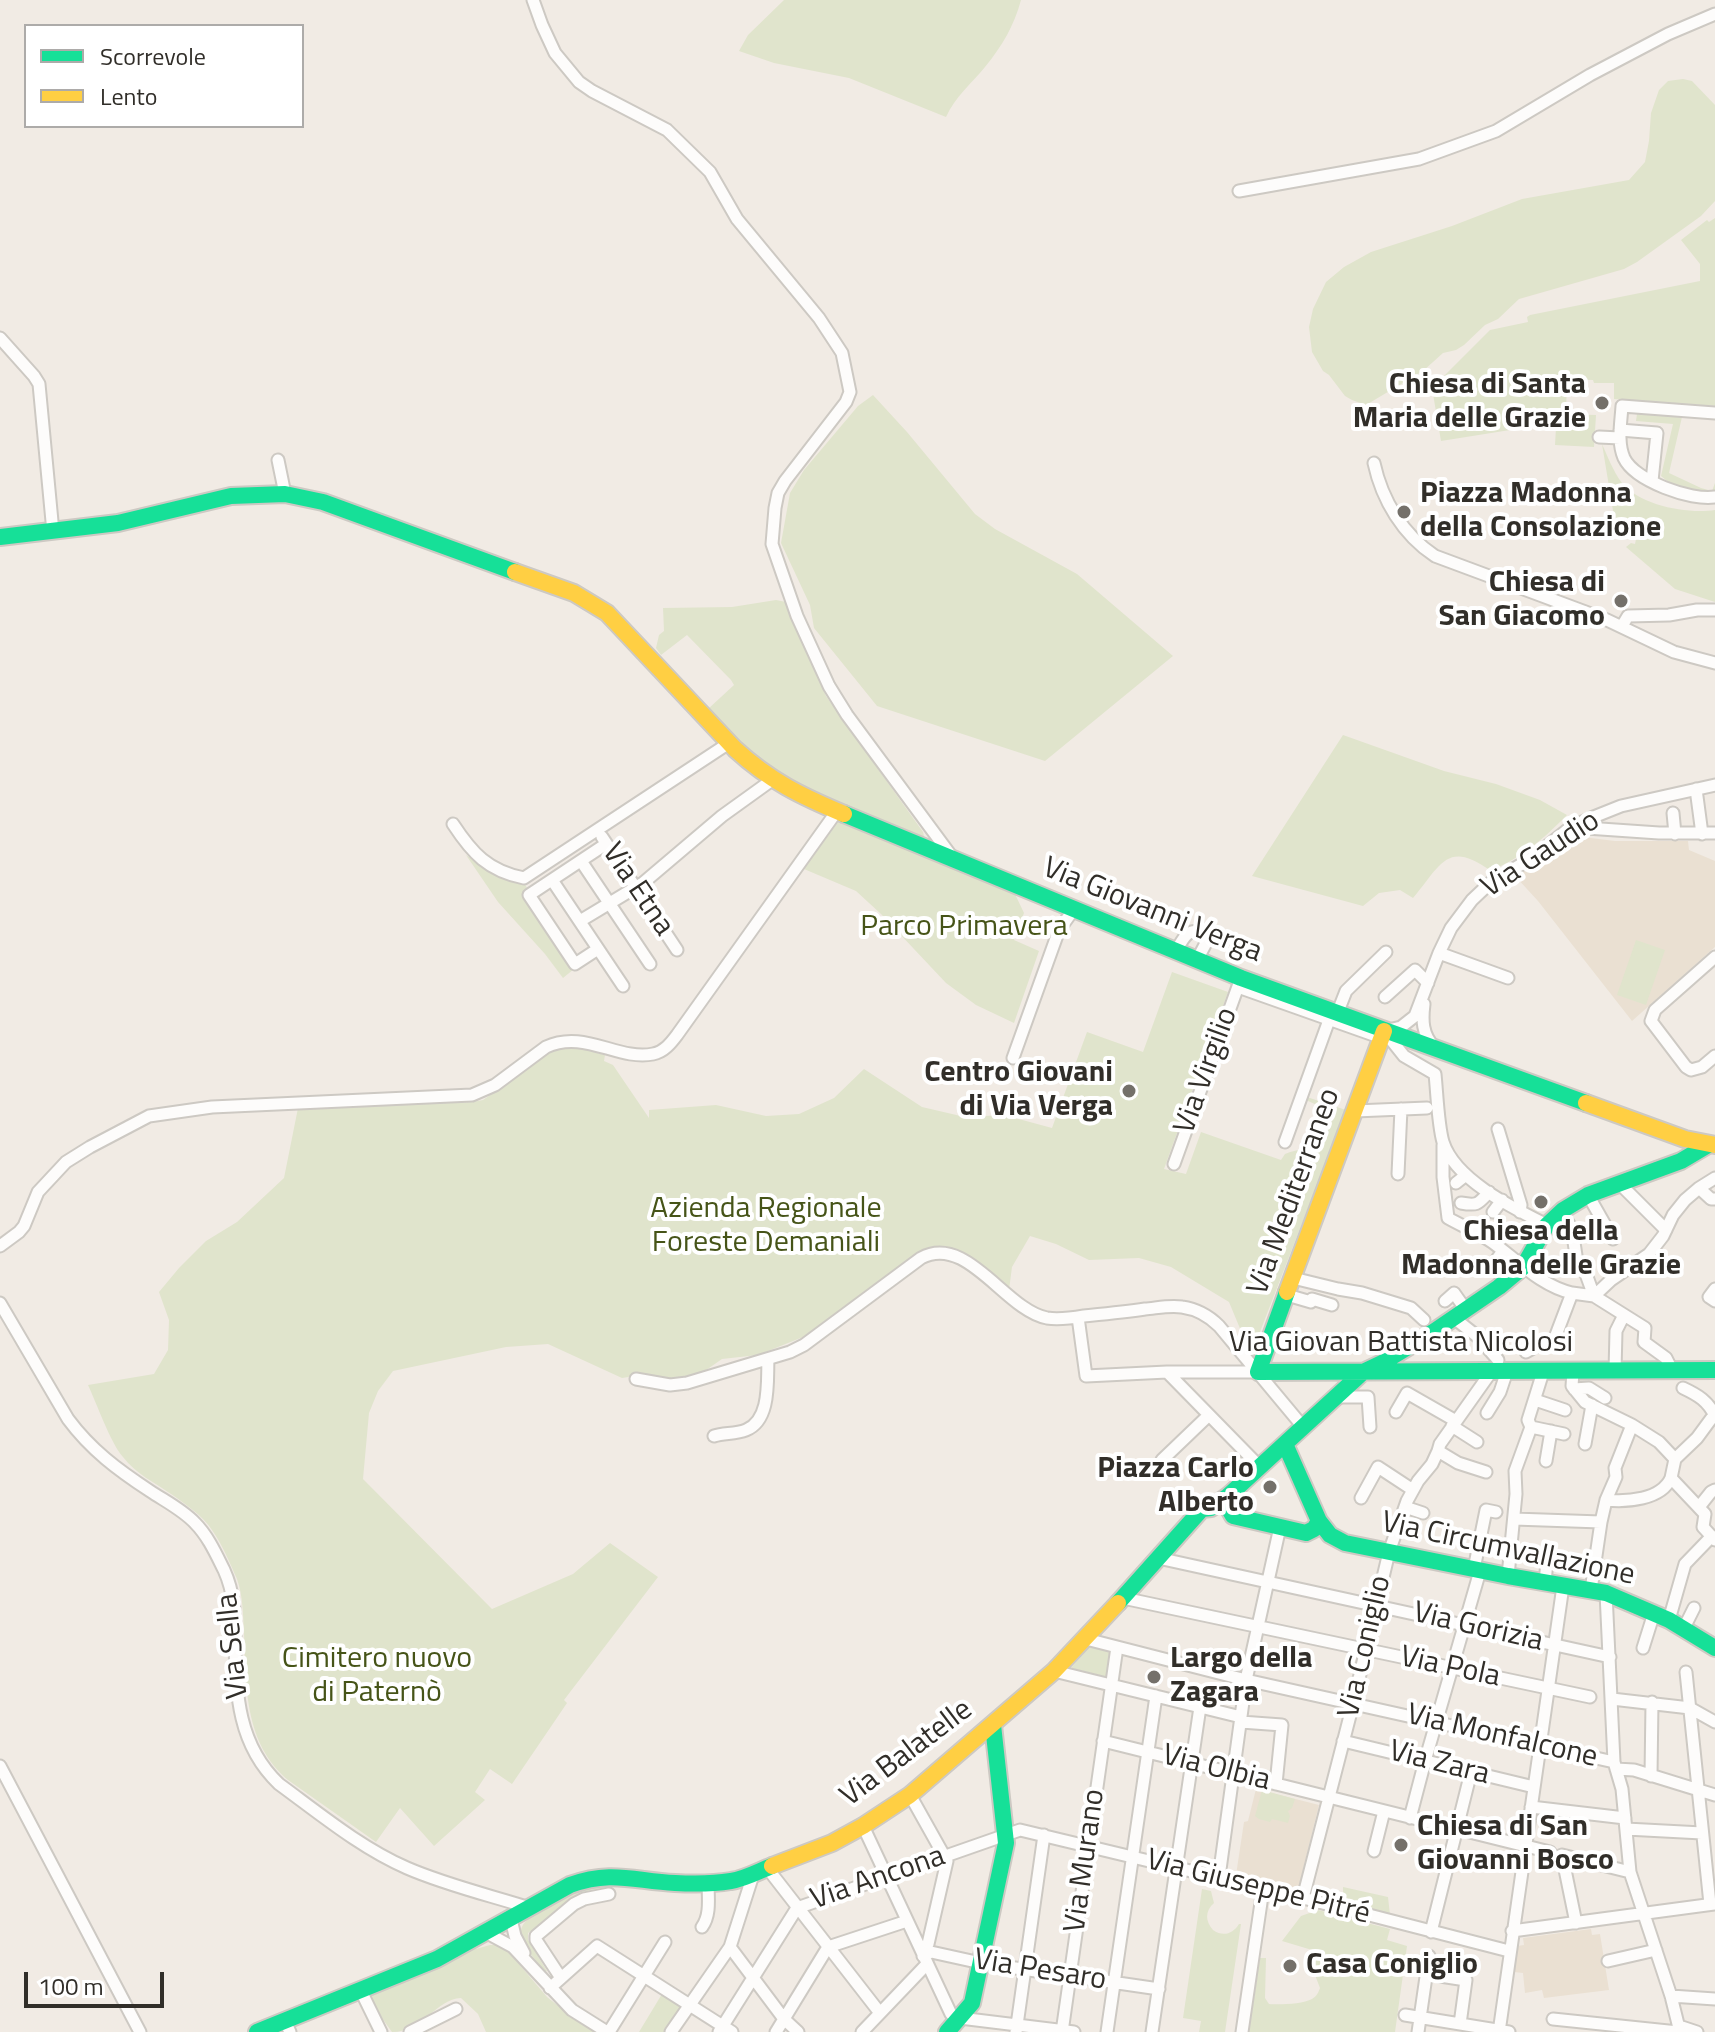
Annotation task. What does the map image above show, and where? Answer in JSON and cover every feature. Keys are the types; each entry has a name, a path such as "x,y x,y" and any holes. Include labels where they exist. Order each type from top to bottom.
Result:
{"street":[{"path":"533,0 555,53 579,82 667,130 710,172 737,219 819,318 842,353 850,392 846,402 778,493 772,544 797,616 833,693 953,859"},
{"path":"1239,191 1419,159 1496,131 1590,75 1668,34 1715,14"},
{"path":"0,338 39,384 53,532"},
{"path":"1715,413 1622,406 1620,434 1625,459 1637,473 1693,498 1715,497"},
{"path":"1599,437 1657,433 1652,481"},
{"path":"278,460 285,494"},
{"path":"1374,463 1379,484 1392,510 1417,544 1435,556 1622,626 1674,652 1715,663"},
{"name":"Via Giovanni Verga","path":"0,537 118,523 218,498 248,494 285,494 323,502 574,593 607,613 757,769 772,780 837,811 1176,951 1239,983 1685,1139 1711,1145"},
{"path":"1622,626 1628,616 1669,615 1697,610 1714,612"},
{"path":"453,824 469,849 481,859 495,868 524,878 729,743"},
{"path":"580,921 643,883 722,816 772,780"},
{"name":"Via Gaudio","path":"1426,989 1451,928 1472,900 1490,883 1532,858 1571,827 1609,811 1715,785"},
{"path":"1696,789 1702,834"},
{"path":"0,1246 24,1226 38,1192 66,1162 149,1116 212,1107 472,1095 495,1085 556,1042 579,1041 644,1055 663,1050 677,1035 837,811"},
{"path":"1609,811 1611,830"},
{"path":"1673,813 1675,834"},
{"path":"1571,827 1675,834 1715,833"},
{"name":"Via Etna","path":"597,831 677,950"},
{"path":"598,949 575,964 529,895 606,844"},
{"path":"581,861 650,964"},
{"path":"552,880 623,986"},
{"path":"1013,1058 1066,906"},
{"path":"1176,951 1186,933 1199,931 1206,943 1197,960"},
{"path":"1285,1142 1346,991 1386,952"},
{"path":"1439,953 1508,978"},
{"path":"1715,957 1655,1010 1651,1021 1691,1070 1702,1067 1715,1056"},
{"path":"1385,997 1415,970 1426,989 1424,1029 1427,1039 1437,1050"},
{"name":"Via Virgilio","path":"1174,1164 1239,983"},
{"path":"1426,989 1415,1016 1383,1035 1404,1056 1435,1074 1448,1218 1491,1241 1523,1267 1563,1291 1594,1296 1645,1328 1644,1342 1666,1358 1672,1370"},
{"name":"Via Mediterraneo","path":"1258,1372 1383,1035"},
{"path":"1355,1111 1427,1108"},
{"path":"1398,1174 1401,1109"},
{"path":"1498,1129 1521,1205 1520,1212"},
{"path":"1685,1139 1687,1158"},
{"path":"1442,1140 1461,1179 1547,1225"},
{"path":"1294,1436 1363,1372 1460,1314 1523,1267 1547,1225 1563,1210 1588,1195 1687,1158 1711,1145"},
{"path":"1594,1296 1649,1254 1685,1200 1715,1178"},
{"path":"1620,1184 1666,1230"},
{"path":"1699,1188 1715,1199"},
{"path":"1461,1203 1480,1203 1489,1192"},
{"path":"1588,1195 1613,1239"},
{"path":"1493,1212 1502,1200"},
{"path":"1567,1221 1572,1229 1577,1262 1586,1274 1594,1296"},
{"path":"1494,1263 1503,1251"},
{"path":"636,1379 670,1385 687,1383 804,1345 910,1265 932,1253 967,1262 1004,1293 1040,1316 1059,1319 1173,1306 1188,1308 1214,1321 1258,1372 1294,1436 1319,1521 1316,1528 1306,1533 1280,1530 1211,1508"},
{"path":"1293,1278 1362,1293 1411,1308 1424,1320"},
{"path":"1287,1295 1311,1302 1312,1299 1331,1308 1338,1289"},
{"path":"1715,1289 1709,1297 1715,1301"},
{"path":"1445,1301 1454,1293 1460,1314 1499,1368 1500,1392 1487,1413"},
{"path":"1526,1352 1535,1347 1555,1345 1572,1293"},
{"name":"Via Sella","path":"0,1303 81,1437 134,1481 196,1523 210,1544 233,1594 236,1678 242,1717 256,1758 270,1776 389,1860 424,1875 530,1908"},
{"path":"1615,1371 1616,1331 1624,1315"},
{"name":"Via Giovan Battista Nicolosi","path":"1078,1317 1086,1376 1167,1372 1499,1368 1543,1372 1573,1380 1615,1371 1715,1370"},
{"path":"714,1436 748,1429 759,1420 766,1396 768,1359"},
{"name":"Via Coniglio","path":"1303,1898 1389,1552 1405,1507 1432,1464 1440,1444 1499,1368"},
{"path":"1167,1372 1258,1464"},
{"path":"1508,1576 1516,1494 1515,1471 1531,1427 1528,1420 1543,1372"},
{"path":"1573,1380 1605,1398"},
{"path":"1573,1380 1585,1402 1659,1442 1675,1459"},
{"path":"1606,1500 1644,1497 1665,1489 1675,1459 1715,1417 1701,1396 1683,1388"},
{"path":"1396,1412 1407,1393 1477,1442"},
{"path":"1336,1397 1368,1397 1370,1427"},
{"path":"1535,1400 1565,1410"},
{"path":"1585,1444 1592,1405"},
{"path":"1162,1460 1209,1415"},
{"path":"1632,1425 1615,1468 1616,1477 1601,1522 1598,1592 1610,1657 1615,1766 1622,1789 1630,1872 1671,1996 1679,2030"},
{"path":"1531,1427 1564,1434"},
{"path":"1546,1461 1551,1431"},
{"name":"Via Balatelle","path":"257,2032 287,2026 360,1989 437,1959 570,1885 587,1879 631,1877 674,1883 734,1881 832,1843 863,1826 910,1795 1054,1671 1202,1509 1211,1508 1228,1496 1258,1464 1294,1436"},
{"path":"1438,1451 1458,1463 1486,1472"},
{"path":"1361,1498 1378,1467 1413,1490"},
{"path":"1669,1620 1685,1564 1713,1538 1703,1527 1705,1514 1671,1478"},
{"path":"1699,1507 1715,1490"},
{"path":"1228,1496 1226,1504 1233,1516"},
{"path":"1405,1507 1423,1513"},
{"path":"1410,1818 1464,1625 1477,1570 1486,1510 1496,1512"},
{"path":"1514,1519 1601,1522"},
{"name":"Via Circumvallazione","path":"1319,1521 1330,1535 1345,1543 1508,1576 1545,1582 1567,1581 1669,1620 1715,1648"},
{"path":"1219,1877 1248,1679 1280,1530"},
{"name":"Via Gorizia","path":"1158,1558 1610,1657"},
{"path":"1545,1582 1547,1562"},
{"path":"1405,2015 1503,2031 1509,1951 1554,1645 1567,1581"},
{"name":"Via Pola","path":"1123,1598 1590,1697"},
{"path":"1643,1648 1669,1620 1694,1608"},
{"name":"Via Monfalcone","path":"1086,1639 1353,1704 1540,1744 1715,1795"},
{"name":"Via Murano","path":"1066,2031 1070,1976 1117,1647"},
{"path":"1054,1671 1241,1720 1282,1725 1276,1784"},
{"path":"1512,1931 1712,1904 1686,1672"},
{"path":"1107,2032 1155,1699"},
{"path":"1612,1699 1690,1708 1715,1722"},
{"path":"1651,1776 1652,1702"},
{"path":"1152,2032 1200,1710"},
{"path":"947,2032 972,2003 1006,1843 993,1725"},
{"name":"Via Olbia","path":"1103,1741 1630,1872"},
{"name":"Via Zara","path":"1343,1741 1534,1787"},
{"path":"0,1766 140,2032"},
{"path":"1431,1932 1471,1772"},
{"path":"867,2030 925,1960 947,1861 910,1795"},
{"path":"1531,1807 1702,1833"},
{"path":"1374,1851 1384,1811"},
{"path":"863,1826 951,2014 1017,2028 1066,2031"},
{"name":"Via Giuseppe Pitré","path":"1006,1834 1020,1830 1044,1835 1509,1951"},
{"name":"Via Ancona","path":"724,2030 797,1908 1006,1834"},
{"path":"1017,2028 1044,1835"},
{"path":"1556,1854 1576,1923"},
{"path":"671,2032 730,1947 760,1872 797,1908 880,2013"},
{"path":"702,1927 708,1912 708,1883"},
{"path":"1242,2032 1263,1889"},
{"path":"561,1978 536,1936 574,1904 609,1894"},
{"path":"511,1919 518,1942 533,1967"},
{"path":"776,2032 828,1947 907,1921"},
{"path":"487,1933 513,1947 572,2010 608,2032 665,1942"},
{"path":"550,1988 597,1946 724,2030"},
{"path":"730,1947 784,2019 798,2032"},
{"path":"1608,1961 1656,1950"},
{"name":"Via Pesaro","path":"925,1960 931,1952 981,1963 1159,1989"},
{"path":"1418,2032 1429,1956"},
{"path":"1427,1974 1466,1980 1460,2024"},
{"path":"360,1989 381,2032"},
{"path":"1671,1996 1715,1999"},
{"path":"410,2032 456,2009"},
{"path":"1553,2019 1581,2027 1697,2032"}],"shaded area":[{"path":"1575,836 1615,841 1688,841 1689,850 1715,861 1715,947 1632,1021 1516,877"},
{"path":"1256,1789 1319,1805 1298,1890 1236,1875 1244,1822 1248,1821"},
{"path":"1591,1929 1592,1935 1600,1934 1609,1990 1544,1998 1542,1990 1525,1993 1523,1973 1514,1972 1517,1946 1524,1945 1523,1938"}],"green space":[{"path":"784,0 1021,0 1002,43 946,117 849,78 774,63 739,51 748,35"},
{"path":"1668,81 1692,81 1715,105 1715,201 1701,216 1624,269 1519,299 1464,345 1443,353 1423,371 1366,405 1345,396 1323,371 1312,352 1309,327 1313,309 1326,282 1344,267 1371,252 1522,199 1629,180 1645,162 1651,113 1659,90"},
{"path":"1715,218 1715,406 1614,399 1614,383 1567,379 1566,414 1596,415 1594,447 1555,445 1554,423 1441,441 1432,388 1490,330 1528,322 1530,315 1700,281 1700,264 1681,240 1707,220 1709,222"},
{"path":"873,395 975,514 995,529 1077,574 1173,656 1045,761 877,706 814,628 810,605 781,543 790,493 804,470 858,406"},
{"path":"1637,414 1682,417 1669,473 1712,491 1715,483 1715,491 1701,492 1686,490 1661,476 1673,424 1636,421"},
{"path":"1602,444 1613,469 1630,491 1665,507 1691,511 1715,510 1715,602 1675,589 1626,547 1635,544 1636,539 1617,535"},
{"path":"776,600 786,602 826,696 923,832 922,839 828,799 761,760 708,709 734,685 731,680 687,635 661,655 656,648 659,635 664,631 663,608 732,607"},
{"path":"1343,735 1444,771 1496,784 1540,800 1567,815 1532,847 1491,871 1464,857 1446,860 1413,898 1400,890 1379,893 1363,906 1252,876"},
{"name":"Parco Primavera","path":"838,822 1015,894 1024,913 1014,940 1039,951 1014,1023 976,1005 946,983 856,891 804,869"},
{"path":"466,855 485,868 524,883 529,891 523,896 574,969 563,978 498,902"},
{"path":"1636,940 1665,950 1646,1005 1617,995"},
{"path":"1172,972 1228,992 1164,1169 1186,1174 1201,1132 1281,1160 1285,1154 1309,1145 1318,1130 1321,1117 1319,1106 1306,1100 1307,1097 1346,1110 1251,1355 1229,1302 1171,1267 1139,1258 1089,1260 1030,1236 1012,1267 1009,1290 974,1260 948,1248 927,1248 803,1337 758,1355 722,1359 699,1375 674,1381 641,1375 622,1378 548,1344 506,1347 393,1371 378,1391 369,1413 363,1479 492,1609 573,1574 610,1543 658,1577 564,1700 567,1703 512,1784 490,1769 475,1792 485,1800 434,1846 400,1808 376,1842 288,1780 274,1765 263,1749 250,1712 242,1599 226,1554 212,1530 198,1515 139,1473 123,1457 88,1385 154,1374 168,1350 169,1320 159,1292 206,1241 237,1222 284,1178 298,1108 483,1100 549,1053 569,1047 605,1055 604,1061 613,1065 649,1118 649,1110 716,1105 766,1116 799,1114 834,1098 864,1069 922,1107 965,1117 1004,1115 1052,1128 1087,1032 1143,1052"},
{"path":"1088,1648 1111,1652 1107,1677 1071,1668"},
{"path":"1262,1790 1295,1799 1288,1811 1288,1823 1272,1819 1270,1822 1255,1816"},
{"path":"615,1883 638,1885 583,1894 528,1933 528,1940 545,1972 520,1941 525,1922 545,1907 582,1888"},
{"path":"1343,1887 1388,1897 1390,1915 1343,1903"},
{"path":"1202,1889 1211,1891 1214,1903 1207,1916 1213,1930 1228,1933 1241,1924 1225,2032 1199,2032 1201,2021 1183,2018"},
{"path":"1318,1910 1390,1929 1387,1940 1407,1946 1395,2032 1249,2032 1260,1958 1266,1958 1265,1998 1269,2004 1303,2002 1318,1993 1320,1988 1312,1950 1282,1941 1301,1916"},
{"path":"499,1945 507,1950 547,1997 597,2032 486,2032 478,2014 461,1998 444,2004 412,2027 392,2032 366,1996 461,1953"},
{"path":"662,1994 683,2007 666,2032 639,2032"}],"traffic: fast":[{"path":"0,537 118,523 231,496 285,494 323,502 515,572"},
{"path":"844,814 1241,978 1586,1103"},
{"path":"1118,1603 1202,1509 1211,1508 1228,1496 1363,1372 1433,1332 1523,1267 1547,1225 1563,1210 1588,1195 1681,1161 1708,1145"},
{"path":"1287,1292 1258,1372 1715,1370"},
{"path":"1228,1496 1226,1504 1233,1516 1306,1533 1314,1529 1319,1521 1285,1444"},
{"path":"1319,1521 1330,1535 1345,1543 1606,1593 1669,1620 1715,1648"},
{"path":"947,2032 972,2003 1006,1843 993,1725"},
{"path":"257,2032 437,1959 570,1885 611,1877 717,1883 741,1879 772,1866"}],"traffic: slow":[{"path":"515,572 574,593 607,613 735,749 786,787 844,814"},
{"path":"1287,1292 1384,1031"},
{"path":"1586,1103 1685,1139 1715,1145"},
{"path":"772,1866 832,1843 910,1795 1054,1671 1118,1603"}],"place":[{"name":"Chiesa di Santa Maria delle Grazie","path":"1602,403"},
{"name":"Piazza Madonna della Consolazione","path":"1404,512"},
{"name":"Chiesa di San Giacomo","path":"1621,601"},
{"name":"Centro Giovani di Via Verga","path":"1129,1091"},
{"name":"Chiesa della Madonna delle Grazie","path":"1541,1202"},
{"name":"Piazza Carlo Alberto","path":"1270,1487"},
{"name":"Largo della Zagara","path":"1154,1677"},
{"name":"Chiesa di San Giovanni Bosco","path":"1401,1845"},
{"name":"Casa Coniglio","path":"1290,1966"}],"park label":[{"name":"Azienda Regionale Foreste Demaniali","path":"766,1227"},
{"name":"Cimitero nuovo di Paternò","path":"377,1677"}]}
